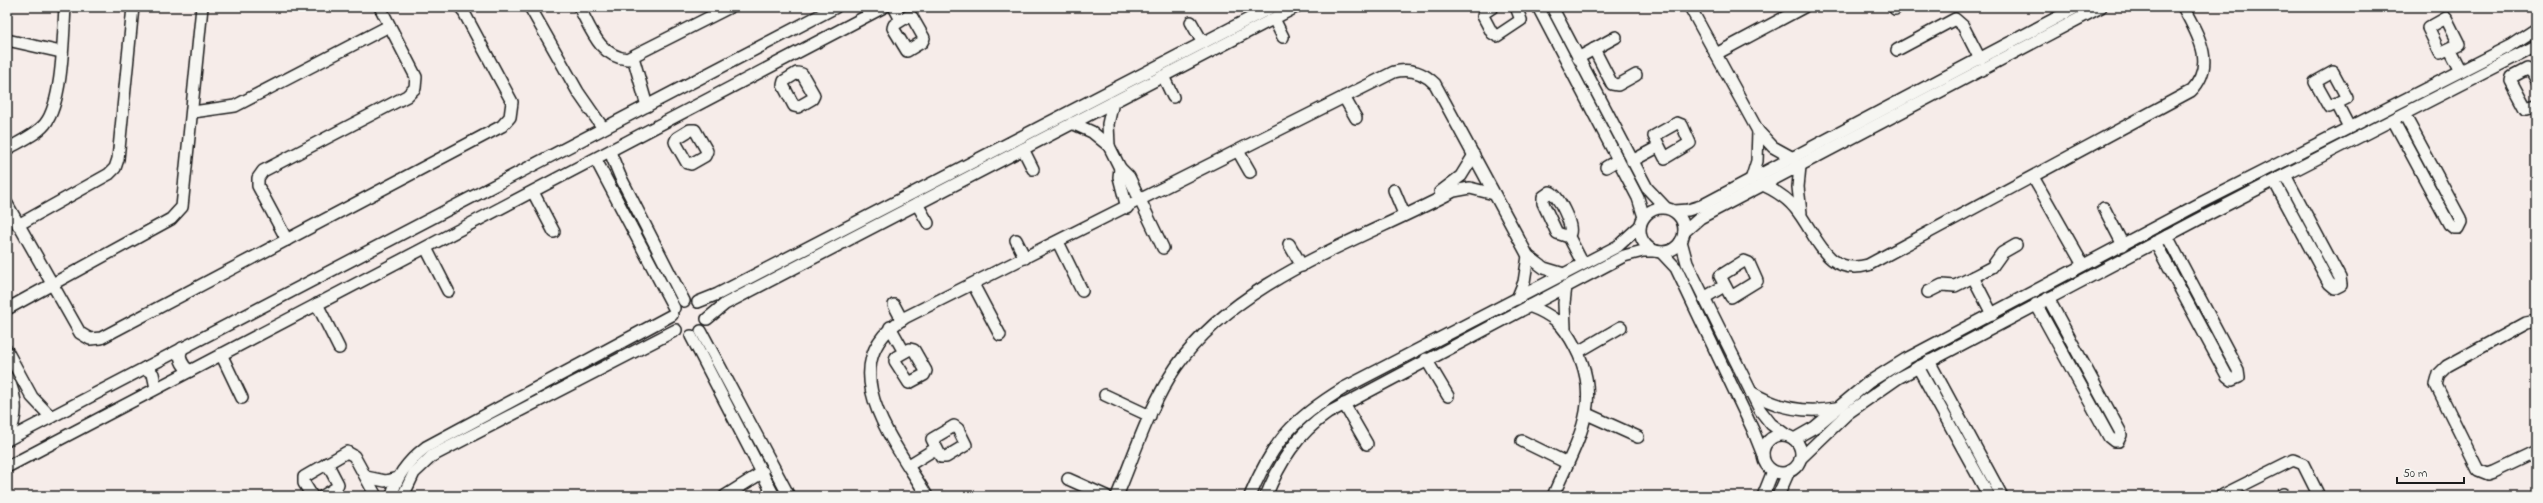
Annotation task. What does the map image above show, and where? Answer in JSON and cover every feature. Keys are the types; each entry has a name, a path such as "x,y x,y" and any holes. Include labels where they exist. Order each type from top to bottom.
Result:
{"street":[{"path":"7,149 45,124 52,110 56,95 65,7"},
{"path":"18,225 109,174 115,168 118,158 132,7"},
{"path":"7,309 177,214 184,200 202,7"},
{"path":"287,240 258,186 258,178 263,171 411,93 415,88 416,77 380,7"},
{"path":"7,204 80,333 90,339 96,340 502,126 510,117 512,102 461,7"},
{"path":"530,7 578,92 602,128"},
{"path":"579,7 599,44 606,52 615,58 627,59 730,7"},
{"path":"7,439 836,7"},
{"path":"7,467 221,354 596,160 674,117 884,7"},
{"path":"894,7 901,20"},
{"path":"392,496 398,478 415,456 426,447 673,311 684,301 698,302 718,294 955,178 1272,7"},
{"path":"690,336 701,331 707,319 725,304 917,204 955,178 1023,149 1296,7"},
{"path":"1493,7 1484,13 1483,16 1495,35 1520,22 1521,19 1518,8"},
{"path":"1538,7 1640,202 1643,242 1658,252 1676,268 1754,430 1767,466 1773,471 1781,473 1789,471 1796,466 1800,459 1861,403 1886,385 2036,304 2536,46"},
{"path":"1552,7 1632,161 1651,193 1683,222 1683,237 1687,263 1704,298 1765,418 1790,437 1801,450 1800,459"},
{"path":"1690,7 1758,131 1773,147 1796,162"},
{"path":"1716,54 1804,7"},
{"path":"1266,496 1286,455 1300,436 1318,420 1426,359 1566,286 1621,251 1651,210 1706,209 1763,185 1796,162 1980,59 2078,7"},
{"path":"1250,496 1276,445 1294,423 1309,410 1344,388 1583,264 1621,251 1658,252 1675,248 1706,209 1751,180 1796,162 2101,7"},
{"path":"1763,185 1784,197 1801,216 1821,248 1831,259 1844,265 1862,266 2186,95 2195,86 2204,69 2204,50 2183,7"},
{"path":"1274,19 1283,37"},
{"path":"1897,50 1955,19 1963,26 1980,59"},
{"path":"1191,22 1203,43"},
{"path":"193,112 235,106 390,26"},
{"path":"1236,26 1241,36"},
{"path":"1763,455 1764,446 1769,439 1777,435 1790,437 1815,427 1836,408 1887,370 1934,344 2199,204 2510,46 2536,29"},
{"path":"1578,58 1616,37"},
{"path":"7,40 61,52"},
{"path":"1594,49 1612,84 1618,85 1636,75"},
{"path":"2450,50 2461,71"},
{"path":"633,57 647,106"},
{"path":"2513,59 2521,72"},
{"path":"782,61 791,77"},
{"path":"2536,79 2529,69 2512,78 2511,83 2526,109 2536,106"},
{"path":"927,496 875,407 869,381 875,349 879,339 890,327 1394,72 1407,70 1419,73 1435,84 1528,256 1544,268 1564,274"},
{"path":"1163,76 1173,97"},
{"path":"1344,97 1356,118"},
{"path":"1113,102 1108,124 1109,146 1120,168 1126,173 1163,248"},
{"path":"2337,104 2349,128"},
{"path":"2393,120 2449,224 2454,228 2458,228 2461,222 2404,114"},
{"path":"674,117 684,134"},
{"path":"1072,123 1092,132 1109,146"},
{"path":"1751,180 1758,156 1758,131"},
{"path":"1632,161 1658,147"},
{"path":"1023,149 1033,169"},
{"path":"1238,151 1250,172"},
{"path":"610,152 620,176 684,301"},
{"path":"1434,200 1435,196 1461,176 1474,155"},
{"path":"596,160 673,311 676,330"},
{"path":"1606,168 1618,160"},
{"path":"1796,162 1801,216"},
{"path":"1120,168 1119,177 1127,208"},
{"path":"2274,180 2329,283 2335,288 2338,287 2341,281 2285,175"},
{"path":"607,181 620,176"},
{"path":"2033,177 2084,265"},
{"path":"2427,183 2438,177"},
{"path":"1117,496 1150,416 1170,376 1198,342 1248,299 1302,266 1434,200 1464,188 1494,194"},
{"path":"1394,190 1404,214"},
{"path":"533,192 554,232"},
{"path":"917,204 928,224"},
{"path":"2199,204 2205,216"},
{"path":"2104,208 2122,244"},
{"path":"1568,235 1583,264"},
{"path":"2155,242 2227,376 2232,380 2236,380 2239,374 2167,236"},
{"path":"1016,240 1025,258"},
{"path":"2310,247 2320,241"},
{"path":"1058,242 1082,291"},
{"path":"1289,244 1302,266"},
{"path":"1928,292 1942,285 1955,286 1992,267 2002,253 2016,245"},
{"path":"426,248 448,290"},
{"path":"1517,299 1524,282 1528,256"},
{"path":"1973,277 1992,314"},
{"path":"973,284 1000,335"},
{"path":"1565,328 1564,307 1566,286"},
{"path":"1704,298 1724,286"},
{"path":"2036,304 2109,437 2114,442 2118,441 2121,435 2048,298"},
{"path":"698,302 705,309 707,319"},
{"path":"317,304 339,348"},
{"path":"894,305 902,320"},
{"path":"1529,306 1544,312 1565,328 1578,352 1589,388 1587,414 1553,496"},
{"path":"2536,322 2526,323 2447,366 2439,374 2436,385 2478,470 2488,474 2536,452"},
{"path":"890,327 904,352"},
{"path":"1578,352 1621,327"},
{"path":"676,330 690,336 763,472 774,496"},
{"path":"404,496 414,473 432,456 676,330"},
{"path":"701,331 789,496"},
{"path":"2209,341 2219,335"},
{"path":"1934,344 1940,356"},
{"path":"182,348 180,355 182,363 190,371"},
{"path":"7,351 37,405 51,417"},
{"path":"221,354 242,398"},
{"path":"1426,359 1448,396"},
{"path":"1929,361 2002,496"},
{"path":"1918,367 1988,496"},
{"path":"145,368 153,374 156,388"},
{"path":"7,439 14,420 16,409 9,382 23,381"},
{"path":"535,388 541,400"},
{"path":"1751,392 1768,401 1797,410 1836,408"},
{"path":"1105,395 1150,416"},
{"path":"2092,407 2103,401"},
{"path":"1344,404 1367,444"},
{"path":"1587,414 1638,437"},
{"path":"1522,441 1567,463"},
{"path":"909,465 935,449"},
{"path":"312,496 304,482 304,477 350,452 376,496"},
{"path":"2221,496 2239,492 2293,460 2302,464 2319,496"},
{"path":"323,496 336,488 338,484 328,463"},
{"path":"1975,473 1986,467"},
{"path":"1763,496 1773,471"},
{"path":"1778,496 1789,471"},
{"path":"725,496 763,472"},
{"path":"366,477 385,481 398,478"},
{"path":"1068,479 1106,496"}]}
